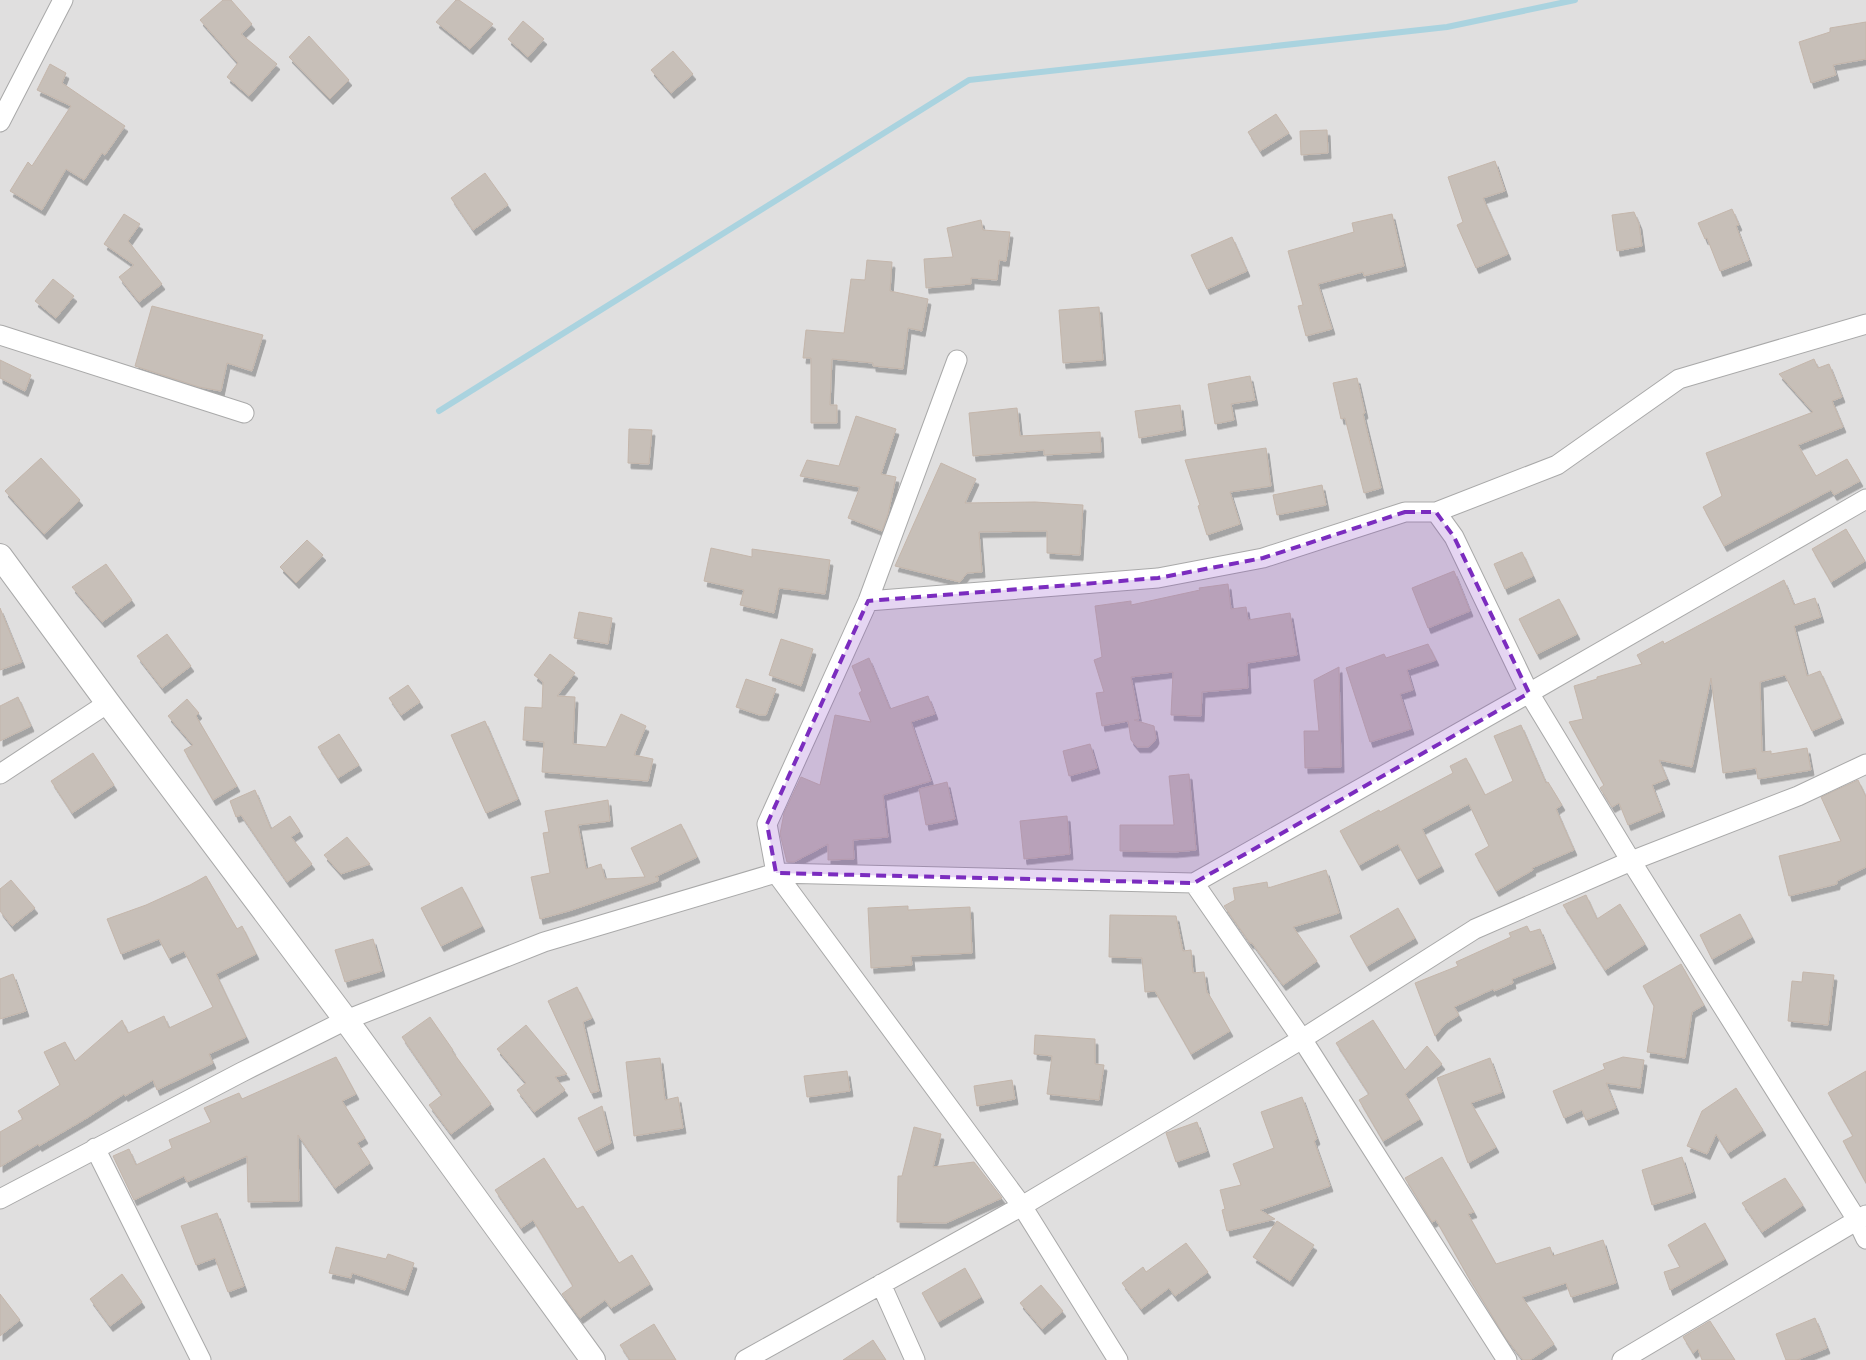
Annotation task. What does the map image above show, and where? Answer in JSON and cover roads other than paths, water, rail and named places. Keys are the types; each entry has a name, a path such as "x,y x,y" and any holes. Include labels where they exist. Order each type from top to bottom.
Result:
{"street":[{"path":"0,122 63,0"},
{"path":"868,601 1158,578 1263,558 1405,512 1436,512 1557,464 1679,379 1866,324"},
{"path":"0,335 244,414"},
{"path":"958,360 868,601 768,824 776,873 1022,1206 1118,1360"},
{"path":"0,1199 95,1148 346,1020 544,942 776,873 1194,883 1529,694 1866,499"},
{"path":"1436,512 1454,537 1529,694 1631,861 1861,1218 1866,1239"},
{"path":"0,556 346,1020 593,1360"},
{"path":"0,774 108,703"},
{"path":"745,1360 1022,1206 1302,1040 1475,929 1631,861 1798,796 1866,764"},
{"path":"1194,883 1302,1040 1507,1360"},
{"path":"95,1148 201,1360"},
{"path":"1622,1360 1861,1218"},
{"path":"881,1284 915,1360"}],"waterway":[{"path":"439,411 969,80 1447,27 1575,0"}]}
